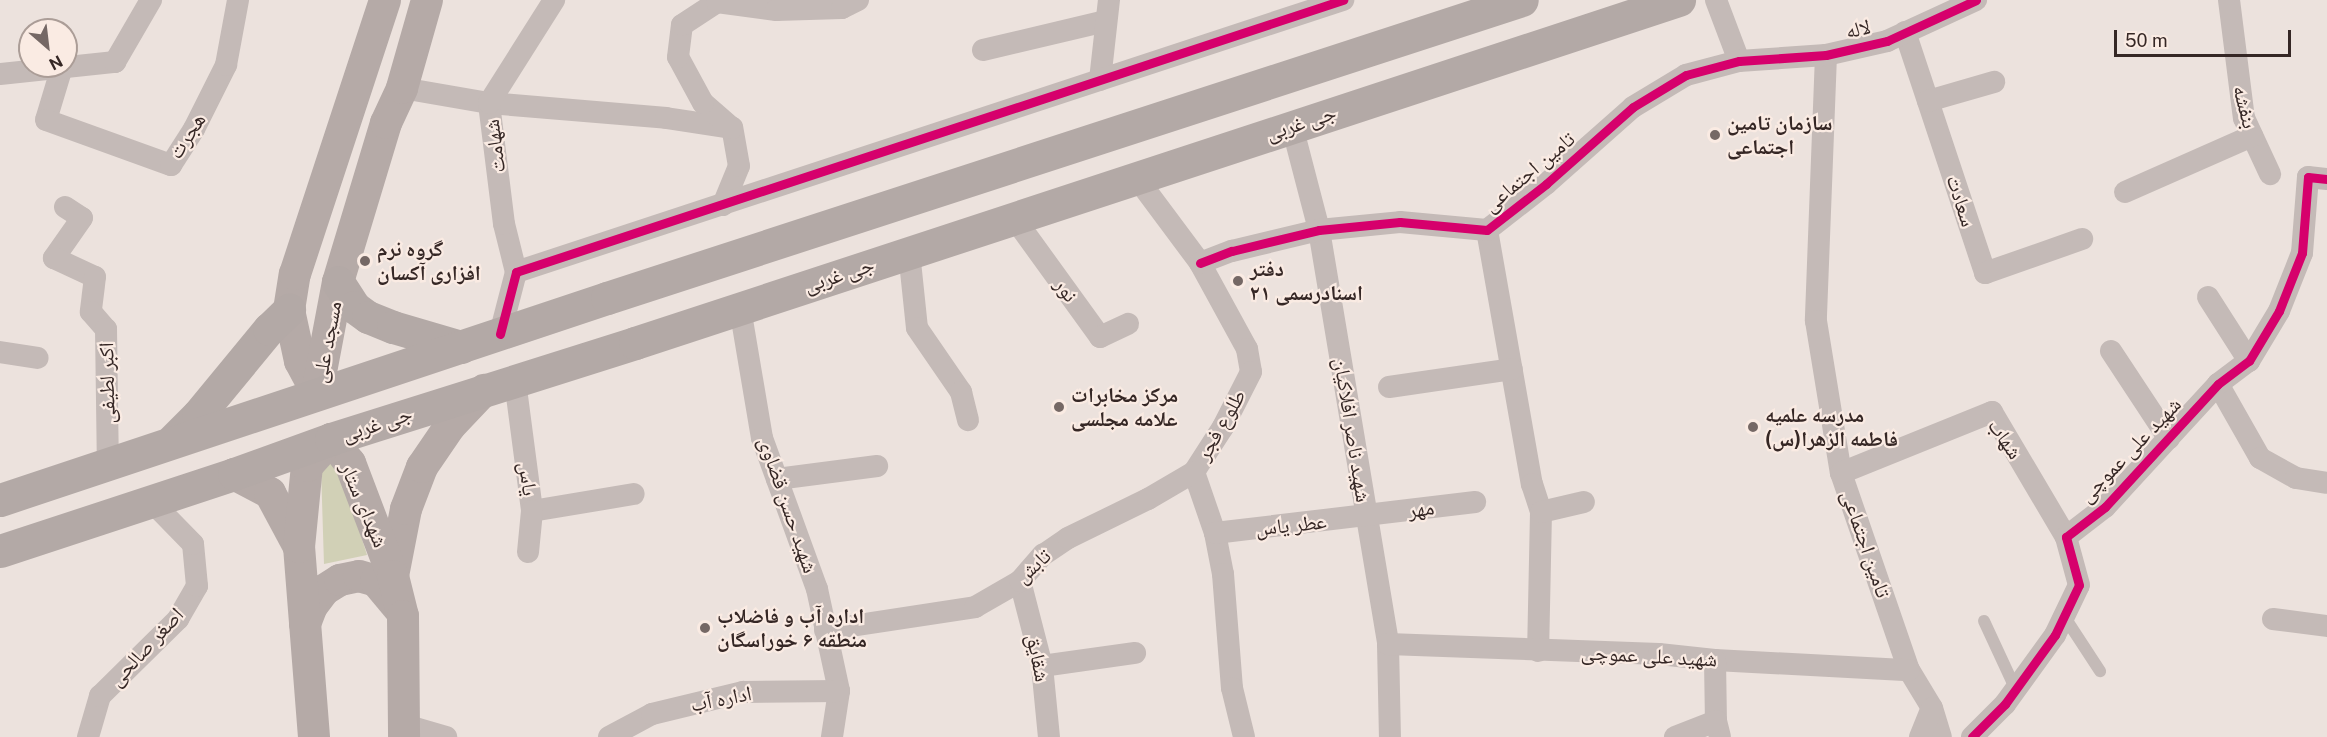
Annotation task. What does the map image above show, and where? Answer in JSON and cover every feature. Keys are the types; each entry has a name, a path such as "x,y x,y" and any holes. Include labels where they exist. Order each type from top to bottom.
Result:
{"main road":[{"name":"مسجد علی","path":"317,393 300,361 289,310 295,274 386,0"},
{"name":"مسجد علی","path":"317,393 338,282 386,123 402,88 427,0"},
{"path":"0,500 1469,7 1522,0"},
{"name":"جی غربی","path":"0,551 234,474 331,439 740,308 1679,0"},
{"path":"338,282 354,307 368,317 393,327 461,347"},
{"path":"170,444 198,415 269,328 289,310"},
{"path":"393,576 406,509 422,467 450,426 500,386"},
{"path":"317,393 331,439"},
{"name":"شهدای ستار","path":"314,737 299,547 307,466 331,439 350,463 393,576 403,616 404,731"},
{"path":"234,474 270,493 299,547"},
{"path":"305,624 312,606 324,590 340,580 359,576 376,581 397,604 403,616"}],"street":[{"path":"78,65 115,62 151,0"},
{"name":"هجرت","path":"59,78 46,120 171,165 194,129 226,65 238,0"},
{"name":"شهامت","path":"516,272 504,224 489,103 554,0"},
{"path":"723,205 739,166 732,128 703,103 678,57 682,25 717,2 776,10 842,8 858,0"},
{"path":"500,334 516,272 1343,0"},
{"path":"1716,0 1739,61"},
{"name":"لاله","path":"1739,61 1826,55 1887,41 1976,0"},
{"name":"بنفشه","path":"2229,0 2244,118 2270,174"},
{"path":"983,50 1107,11 1100,80"},
{"name":"سعادت","path":"1905,33 1985,273 2082,239"},
{"name":"تامین اجتماعی","path":"1826,55 1816,321 1841,473 1909,670 1932,708 1941,737"},
{"name":"تامین اجتماعی","path":"1200,263 1232,251 1319,230 1400,222 1487,230 1546,184 1633,107 1686,75 1739,61"},
{"path":"0,74 18,72"},
{"path":"1928,101 1994,82"},
{"path":"402,88 489,103 666,118 732,128"},
{"name":"شهید ناصر افلاکیان","path":"1292,126 1319,230 1388,644 1389,737"},
{"path":"2125,192 2252,136"},
{"name":"طلوع فجر","path":"1136,177 1200,263 1247,349 1251,372 1223,427 1194,472 1215,533 1223,574 1232,688 1244,737"},
{"name":"شهید علی عموچی","path":"2066,537 2105,507 2218,384 2250,360 2279,311 2302,253 2318,178"},
{"name":"اکبر لطیفی","path":"65,207 81,218 54,258 95,278 91,312 106,329 108,464"},
{"name":"نور","path":"1014,218 1100,337 1128,324"},
{"path":"1487,230 1532,484 1541,512 1538,651"},
{"path":"909,252 917,328 961,392 968,420"},
{"path":"2208,297 2250,360"},
{"name":"شهید حسن قضاوی","path":"740,308 762,438 817,589 839,690 832,737"},
{"path":"2111,351 2169,439"},
{"path":"0,352 38,358"},
{"path":"1389,387 1512,369"},
{"path":"2218,384 2260,458 2296,478 2327,483"},
{"name":"یاس","path":"500,386 532,511 634,494"},
{"name":"شهاب","path":"1841,473 1992,412 2066,537"},
{"path":"777,480 877,466"},
{"name":"تابش","path":"825,630 975,607 1020,581 1043,555 1068,538 1148,499 1194,472"},
{"name":"اصغر صالحی","path":"88,737 100,696 178,620 197,586 193,544 151,501"},
{"path":"1541,512 1584,501"},
{"name":"مهر","path":"1367,516 1476,502"},
{"path":"528,552 532,511"},
{"name":"عطر یاس","path":"1215,533 1367,516"},
{"path":"1972,737 2005,704 2055,635 2079,585 2066,537"},
{"name":"شقایق","path":"1020,581 1042,666 1049,737"},
{"path":"2273,619 2327,626"},
{"name":"شهید علی عموچی","path":"1388,644 1659,654 1714,660 1909,670"},
{"path":"1042,666 1135,653"},
{"path":"1675,737 1718,729 1714,660"},
{"name":"اداره آب","path":"609,737 652,714 743,692 839,690"},
{"path":"1920,737 1932,708"},
{"path":"404,731 446,737"}],"lane":[{"path":"2064,616 2100,671"},
{"path":"1984,621 2016,690"}],"green space":[{"path":"327,457 339,466 367,555 324,564 321,469"}],"cycle path":[{"path":"500,334 516,272 1343,0"},
{"path":"1200,263 1232,251 1319,230 1400,222 1487,230 1546,184 1633,107 1686,75 1739,61 1826,55 1887,41 1976,0"},
{"path":"1972,737 2005,704 2055,635 2079,585 2066,537 2105,507 2218,384 2249,361 2279,311 2302,253 2308,177 2327,179"}],"place":[{"name":"سازمان تامین اجتماعی","path":"1715,135"},
{"name":"گروه نرم افزاری آکسان","path":"365,261"},
{"name":"دفتر اسنادرسمی ۲۱","path":"1238,281"},
{"name":"مرکز مخابرات علامه مجلسی","path":"1059,407"},
{"name":"مدرسه علمیه فاطمه الزهرا(س)","path":"1753,427"},
{"name":"اداره آب و فاضلاب منطقه ۶ خوراسگان","path":"705,628"}]}
